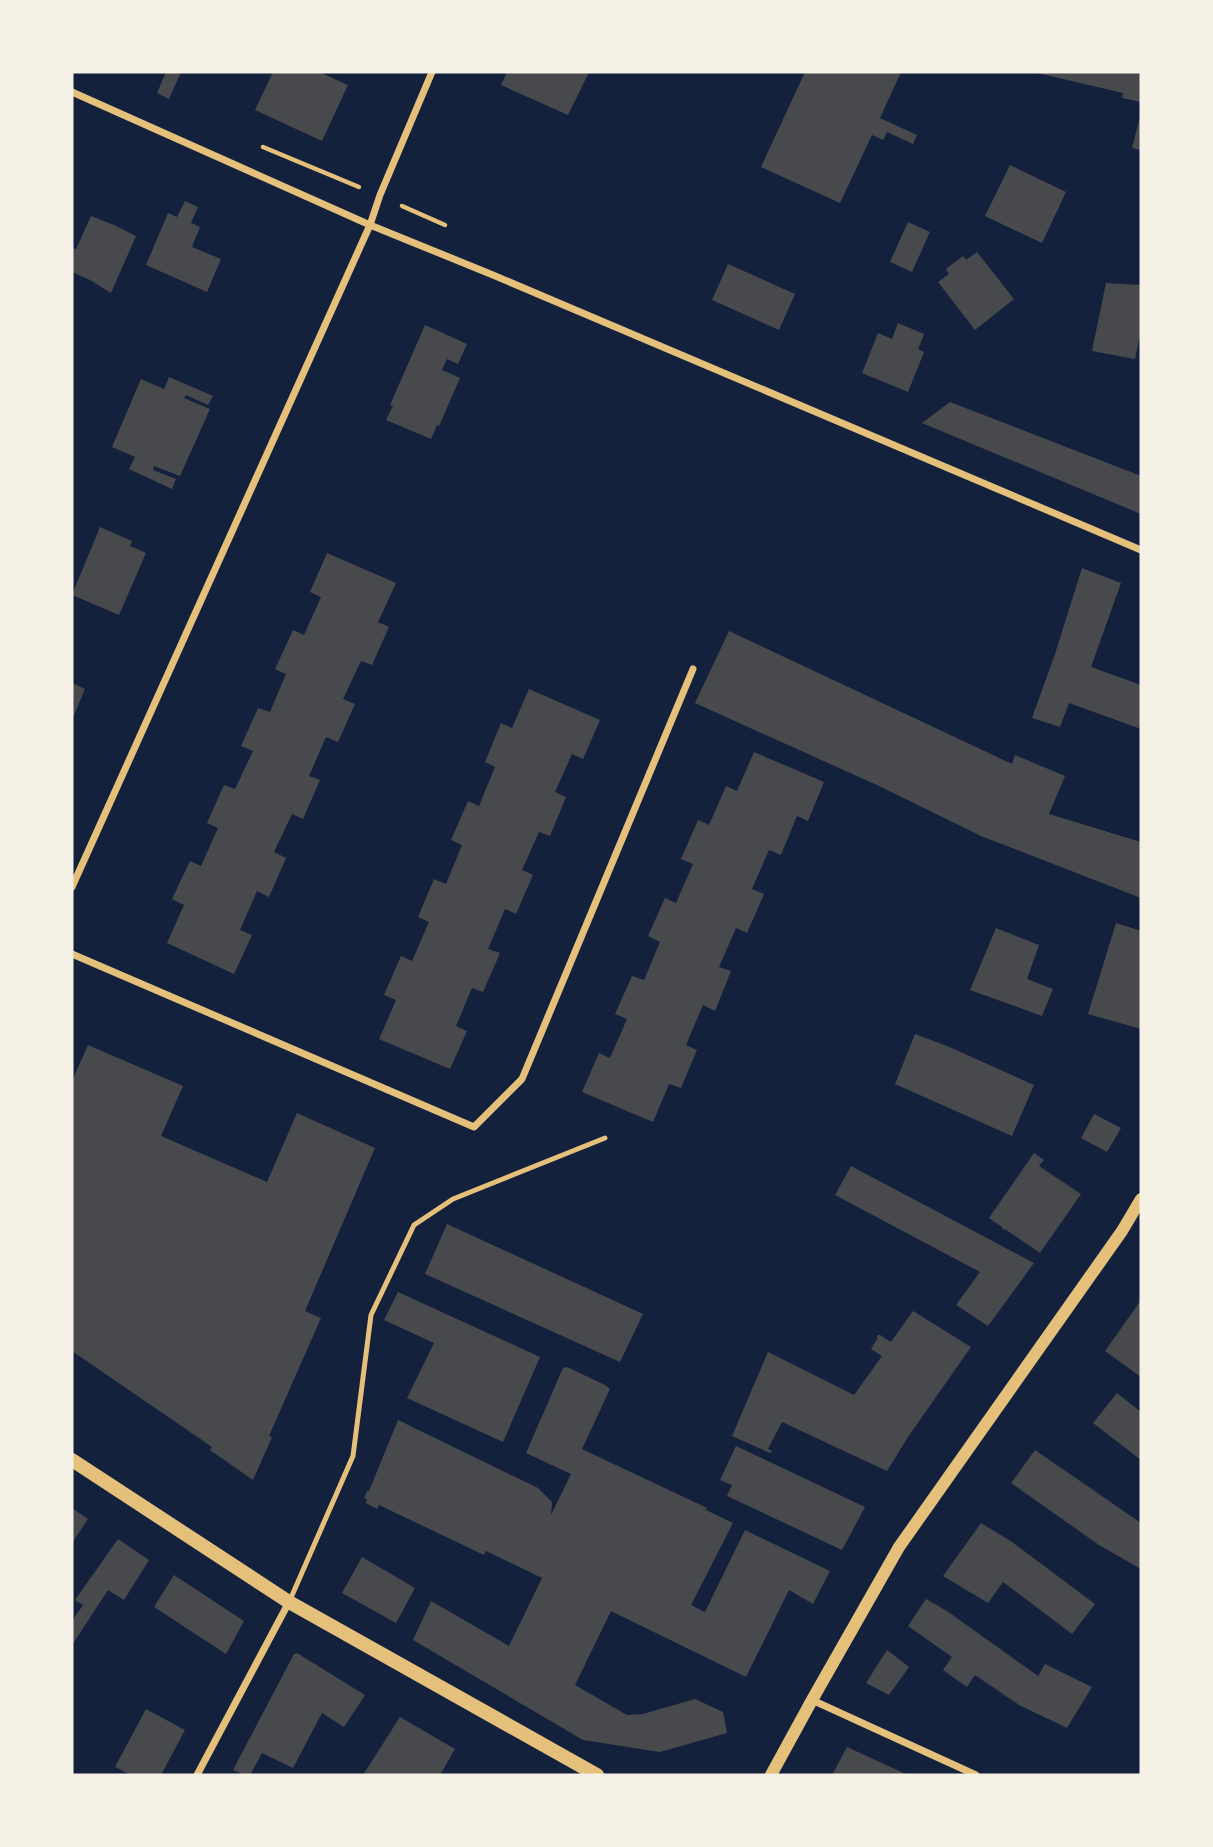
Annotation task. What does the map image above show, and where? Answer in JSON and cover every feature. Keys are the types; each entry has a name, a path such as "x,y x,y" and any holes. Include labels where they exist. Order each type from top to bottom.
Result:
{"main road":[{"path":"72,1460 289,1602 597,1775"}],"street":[{"path":"72,887 370,225 432,72"},
{"path":"72,92 370,225 1141,550"},
{"path":"72,954 474,1127 522,1080 692,669"},
{"path":"771,1775 899,1547 1122,1231 1141,1199"},
{"path":"197,1775 289,1602"},
{"path":"812,1700 976,1775"}],"lane":[{"path":"289,1602 353,1456 371,1315 414,1225 453,1199 604,1138"}],"building":[{"path":"166,72 181,72 169,99 157,93"},
{"path":"273,72 319,72 348,85 322,141 255,110"},
{"path":"507,72 589,72 568,115 501,85"},
{"path":"805,72 901,72 880,118 917,135 913,144 887,132 883,140 872,135 840,203 761,167"},
{"path":"1033,72 1141,72 1141,102 1122,98 1123,93"},
{"path":"1141,117 1141,150 1132,148"},
{"path":"1010,165 1066,192 1042,243 985,216"},
{"path":"185,201 198,207 191,223 200,227 192,247 221,259 207,292 146,265 168,213 177,217"},
{"path":"91,216 136,236 111,293 72,272 72,248 76,249"},
{"path":"908,222 930,232 912,272 890,262"},
{"path":"977,252 1014,299 975,330 938,282 949,274 946,269 963,256 966,260"},
{"path":"728,264 795,294 779,330 712,300"},
{"path":"1106,283 1141,285 1141,331 1135,359 1092,351"},
{"path":"898,323 924,334 918,349 924,352 908,392 862,373 878,333 892,339"},
{"path":"425,325 467,344 458,364 447,359 442,370 460,378 431,439 386,420"},
{"path":"169,377 213,396 208,405 186,395 184,398 210,409 180,476 154,466 153,470 176,479 172,489 129,469 135,457 112,447 141,379 164,389"},
{"path":"950,402 1141,476 1141,514 922,423"},
{"path":"100,527 132,541 130,546 146,553 119,615 72,595"},
{"path":"327,553 396,583 378,622 389,627 372,665 361,661 343,699 355,704 338,742 326,737 309,776 320,780 303,819 292,814 274,852 286,858 269,897 257,891 240,930 252,935 234,974 167,943 184,905 172,899 190,861 201,866 218,828 207,823 224,785 235,789 253,751 241,746 258,708 270,712 286,674 275,669 293,630 304,635 321,597 310,592"},
{"path":"1082,568 1121,583 1091,667 1141,685 1141,729 1069,703 1060,727 1032,718"},
{"path":"729,631 1012,764 1015,755 1065,776 1049,814 1141,842 1141,898 981,836 879,786 695,703"},
{"path":"72,683 85,689 72,720"},
{"path":"529,689 600,720 583,759 572,754 555,792 566,797 550,836 539,832 522,870 533,875 516,914 505,909 488,949 500,953 483,992 472,988 456,1026 467,1031 450,1069 379,1039 396,1000 384,995 401,956 412,961 429,922 418,917 434,879 446,884 462,845 451,840 468,801 479,806 495,767 485,762 501,723 512,728"},
{"path":"754,752 824,782 808,821 797,816 781,855 769,850 752,889 764,894 747,933 736,928 719,967 731,971 715,1011 703,1005 686,1045 697,1050 681,1088 669,1084 653,1122 582,1092 599,1053 610,1058 627,1019 615,1014 632,976 644,980 660,942 648,936 665,898 676,903 693,864 681,859 698,820 709,825 726,786 737,791"},
{"path":"1116,923 1141,931 1141,1029 1088,1014"},
{"path":"996,928 1039,945 1027,979 1053,989 1042,1016 970,990"},
{"path":"915,1034 1034,1085 1012,1136 895,1084"},
{"path":"88,1045 183,1086 161,1136 267,1182 297,1113 375,1148 305,1311 321,1318 269,1436 272,1437 253,1480 210,1450 212,1447 72,1351 72,1081"},
{"path":"1094,1114 1121,1128 1107,1152 1081,1138"},
{"path":"1034,1153 1044,1160 1039,1166 1081,1194 1040,1253 989,1218"},
{"path":"851,1166 1034,1263 988,1326 956,1305 980,1272 835,1195"},
{"path":"447,1224 643,1314 620,1362 425,1274"},
{"path":"398,1292 540,1357 503,1442 407,1398 434,1343 384,1320"},
{"path":"1141,1300 1141,1377 1105,1351"},
{"path":"913,1311 971,1347 887,1471 782,1422 768,1449 772,1451 770,1453 732,1436 768,1352 854,1395 882,1356 871,1349 878,1335 891,1342"},
{"path":"567,1367 610,1389 582,1449 733,1523 691,1605 705,1612 745,1530 830,1571 813,1604 789,1590 746,1677 611,1611 575,1685 627,1715 643,1714 695,1699 723,1712 727,1733 660,1752 583,1740 413,1640 431,1601 509,1646 542,1578 486,1551 484,1555 379,1505 377,1509 366,1503 367,1499 364,1498 398,1420 538,1488 552,1502 551,1515 571,1474 526,1453 563,1368"},
{"path":"1117,1393 1141,1412 1141,1460 1093,1423"},
{"path":"736,1446 865,1507 842,1550 727,1496 732,1485 720,1480"},
{"path":"1035,1450 1141,1523 1141,1569 1099,1545 1011,1483"},
{"path":"72,1508 88,1519 72,1543"},
{"path":"981,1523 1012,1542 1095,1604 1072,1634 1003,1582 988,1603 943,1576"},
{"path":"118,1539 149,1560 124,1600 108,1590 72,1645 72,1621 83,1605 75,1600"},
{"path":"362,1557 415,1588 396,1623 342,1593"},
{"path":"174,1575 244,1621 226,1654 154,1607"},
{"path":"926,1599 1038,1676 1045,1664 1092,1687 1067,1728 1019,1705 975,1675 967,1687 943,1670 952,1657 908,1626"},
{"path":"887,1650 909,1667 889,1695 866,1683"},
{"path":"297,1653 365,1695 344,1727 322,1713 293,1768 262,1753 250,1775 233,1770 294,1654"},
{"path":"146,1709 185,1730 161,1775 131,1775 115,1767"},
{"path":"400,1717 455,1749 440,1775 363,1775"},
{"path":"847,1747 908,1775 832,1775"}]}
